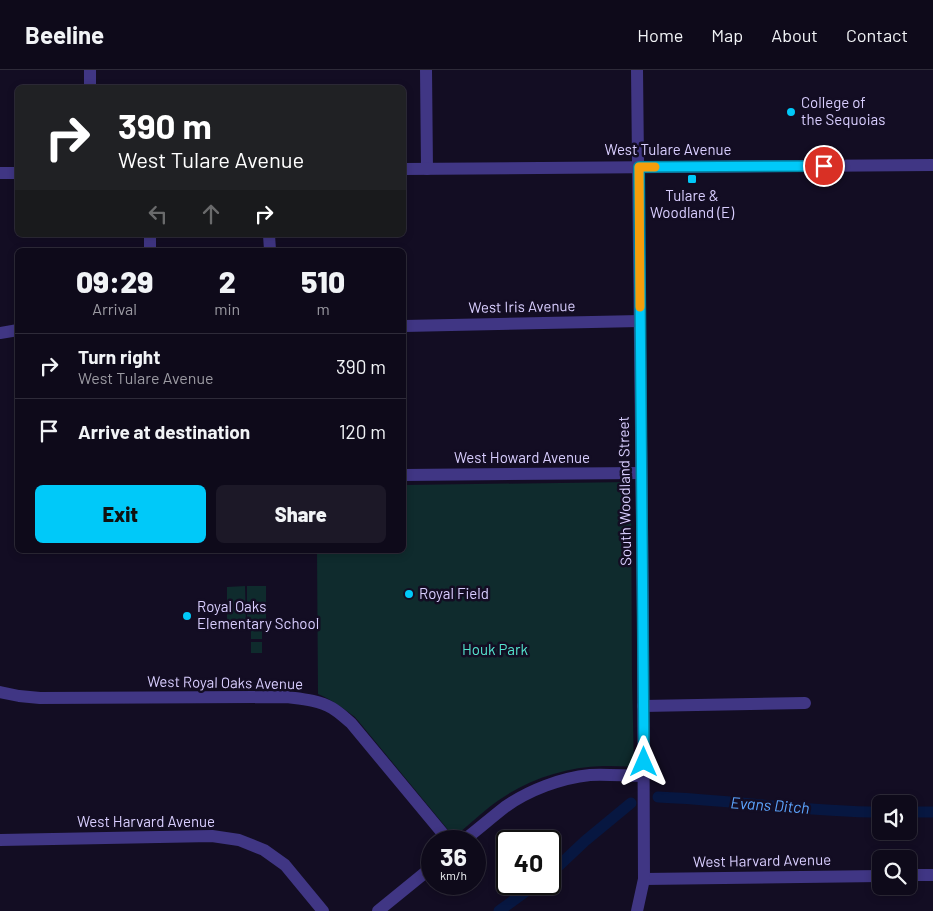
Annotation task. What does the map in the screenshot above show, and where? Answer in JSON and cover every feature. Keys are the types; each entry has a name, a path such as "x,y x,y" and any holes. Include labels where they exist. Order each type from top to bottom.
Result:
{"street":[{"path":"90,70 90,85"},
{"path":"426,70 428,169"},
{"name":"South Woodland Street","path":"637,911 644,879 638,70"},
{"name":"West Tulare Avenue","path":"406,169 933,166"},
{"path":"0,173 15,173"},
{"name":"West Iris Avenue","path":"406,326 640,321"},
{"path":"0,333 15,330"},
{"name":"West Howard Avenue","path":"406,475 641,473"},
{"name":"West Royal Oaks Avenue","path":"0,692 40,698 286,697 309,700 334,709 351,724 440,830"},
{"path":"643,706 805,703"},
{"path":"477,830 506,807 532,792 553,783 590,775 644,776"},
{"name":"West Harvard Avenue","path":"0,840 212,836 239,840 264,850 285,865 323,911"},
{"path":"917,876 933,875"},
{"path":"378,911 421,876"},
{"name":"West Harvard Avenue","path":"644,879 872,876"}],"green space":[{"name":"Houk Park","path":"631,482 634,767 589,767 535,780 499,800 462,830 448,830 355,717 318,694 317,553 406,553 406,485"},
{"path":"245,586 246,624 227,624 227,587"},
{"path":"247,586 266,586 266,624 247,624"},
{"path":"251,628 262,628 262,639 251,639"},
{"path":"251,642 262,642 262,653 251,653"}],"waterway":[{"name":"Evans Ditch","path":"658,797 825,810 872,812"},
{"name":"Evans Ditch","path":"561,864 631,803"},
{"name":"Evans Ditch","path":"917,812 933,812"},
{"name":"Evans Ditch","path":"499,911 521,895"}],"slow traffic":[{"path":"640,307 639,167 655,167"}],"place":[{"name":"College of the Sequoias","path":"791,112"},
{"name":"Tulare & Woodland (E)","path":"692,179"},
{"name":"Royal Field","path":"409,594"},
{"name":"Royal Oaks Elementary School","path":"187,616"}],"route":[{"path":"644,762 639,167 824,166"}]}
